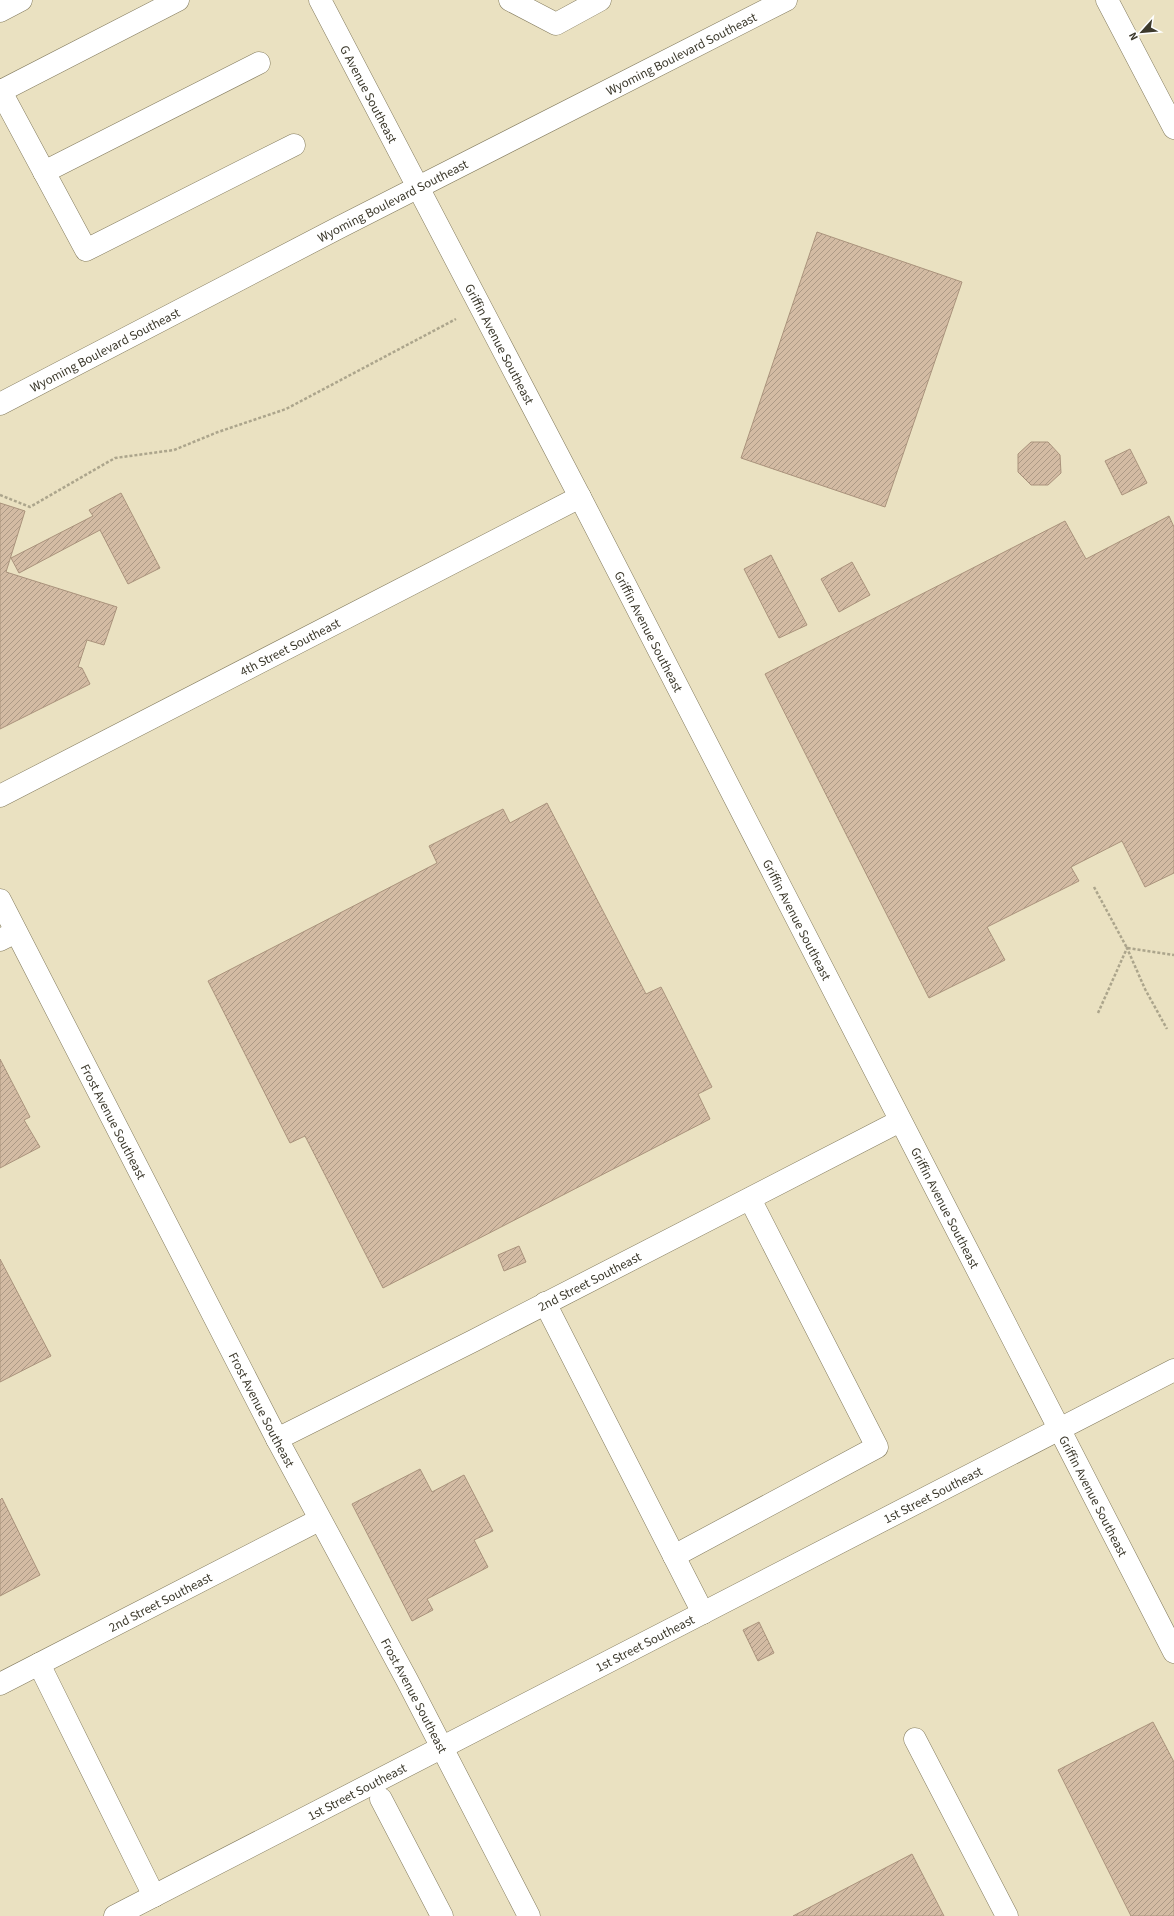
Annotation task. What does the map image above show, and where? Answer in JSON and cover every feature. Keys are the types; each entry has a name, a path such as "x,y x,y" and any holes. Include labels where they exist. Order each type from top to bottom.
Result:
{"street":[{"path":"0,11 21,0"},
{"path":"178,0 0,91 6,116 44,172 86,250 294,145"},
{"name":"G Avenue Southeast","path":"320,0 417,188"},
{"path":"510,0 556,24 600,0"},
{"name":"Wyoming Boulevard Southeast","path":"0,404 269,263 786,0"},
{"path":"1107,0 1174,128"},
{"path":"44,172 259,63"},
{"name":"Griffin Avenue Southeast","path":"417,188 580,497 1174,1652"},
{"name":"4th Street Southeast","path":"0,796 580,497"},
{"name":"Frost Avenue Southeast","path":"0,900 8,936 442,1748 529,1916"},
{"name":"2nd Street Southeast","path":"277,1439 750,1199 900,1121"},
{"path":"674,1556 877,1447 750,1199"},
{"path":"545,1303 703,1613"},
{"name":"1st Street Southeast","path":"115,1916 1174,1370"},
{"name":"2nd Street Southeast","path":"0,1684 319,1520"},
{"path":"39,1664 154,1896"},
{"path":"915,1739 1007,1916"},
{"path":"382,1799 442,1916"}],"path":[{"path":"0,495 30,507 115,458 174,450 218,432 286,410 461,317"},
{"path":"1094,886 1127,948 1145,989 1166,1029"},
{"path":"1127,948 1174,955"},
{"path":"1098,1013 1127,948"}],"building":[{"path":"817,232 962,282 885,507 741,458"},
{"path":"1031,442 1048,442 1060,455 1061,473 1048,485 1031,485 1018,472 1018,454"},
{"path":"1130,449 1147,483 1122,495 1105,461"},
{"path":"121,493 160,568 128,584 100,530 19,573 11,558 93,516 89,510"},
{"path":"0,503 25,511 6,572 117,607 104,645 87,640 78,667 82,668 90,684 0,729"},
{"path":"1169,516 1174,527 1174,873 1145,887 1122,841 1071,867 1079,881 987,927 1005,960 929,998 765,674 1065,521 1086,559"},
{"path":"771,555 807,625 779,638 744,569"},
{"path":"852,562 870,595 839,612 821,579"},
{"path":"547,803 646,994 661,987 712,1087 698,1094 710,1119 383,1288 305,1136 290,1143 208,981 437,863 429,846 503,809 510,823"},
{"path":"0,1059 30,1117 24,1120 40,1147 0,1168"},
{"path":"519,1246 526,1262 504,1271 498,1255"},
{"path":"0,1259 51,1356 0,1382"},
{"path":"420,1469 432,1492 464,1475 493,1531 474,1540 488,1567 427,1599 433,1610 412,1621 352,1504"},
{"path":"2,1498 40,1575 0,1596 0,1500"},
{"path":"759,1622 774,1653 758,1661 743,1630"},
{"path":"1153,1722 1174,1762 1174,1916 1131,1916 1058,1770"},
{"path":"912,1854 944,1916 793,1916"}]}
